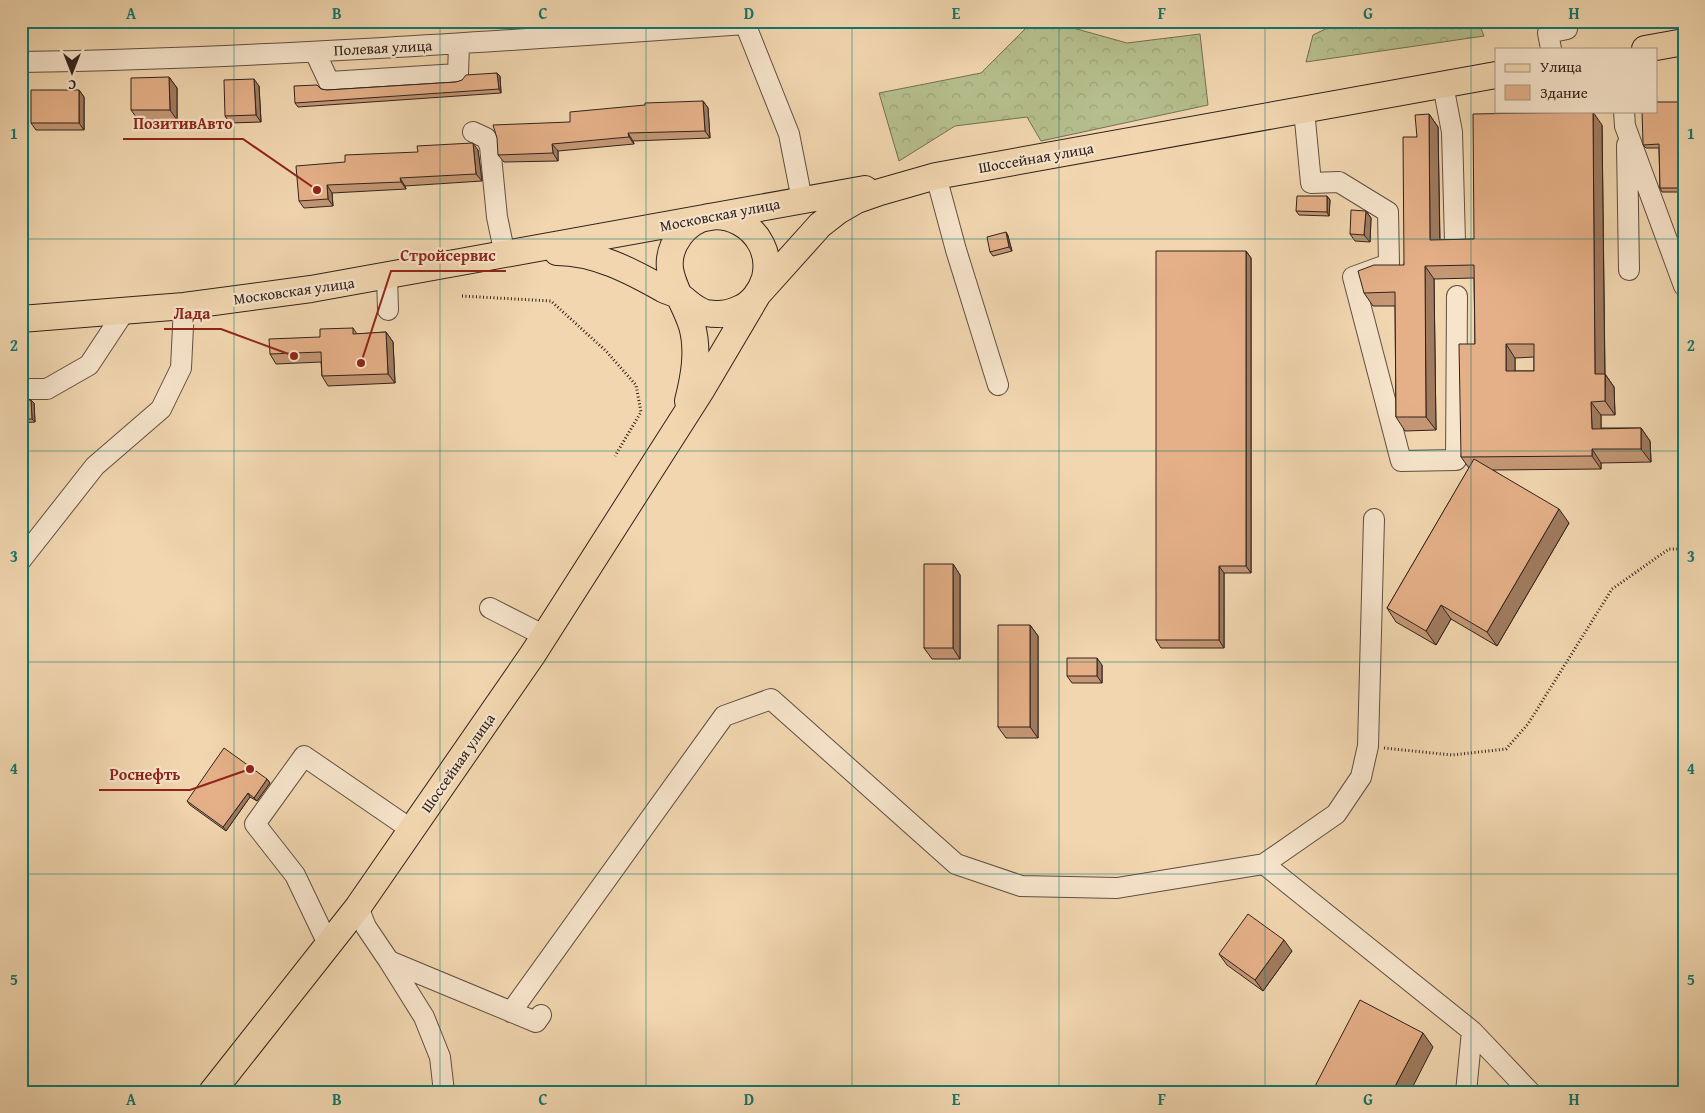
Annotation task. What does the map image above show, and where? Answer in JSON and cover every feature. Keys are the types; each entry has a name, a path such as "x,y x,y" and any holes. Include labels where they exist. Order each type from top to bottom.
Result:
{"main road":[{"path":"1651,48 1684,42"},
{"name":"Шоссейная улица","path":"212,1092 358,907 412,830 545,636 702,389 758,294 820,225 838,211 865,198 936,176 1495,75"},
{"name":"Московская улица","path":"21,319 124,312 302,291 936,176"},
{"path":"681,297 674,287 670,276 671,252 683,232 693,224 710,217 723,217 735,220 751,230 763,245 767,270 758,294"},
{"name":"Московская улица","path":"505,255 553,252 586,256 629,270 681,297 694,308 717,314 740,309 758,294"},
{"name":"Шоссейная улица","path":"681,297 692,327 695,348 691,388 682,419"}],"street":[{"name":"Полевая улица","path":"21,62 315,52 459,44 744,23"},
{"path":"744,23 789,134 802,200"},
{"path":"1551,48 1548,32 1567,29"},
{"path":"315,52 329,82 458,74 459,44"},
{"path":"1443,85 1452,132 1455,241"},
{"path":"1304,110 1311,183 1339,182 1388,212 1389,264 1353,277 1401,461 1456,460 1457,296"},
{"path":"1625,121 1629,270"},
{"path":"1625,121 1684,286"},
{"path":"473,132 486,138 490,146 497,217 505,255"},
{"path":"936,176 956,250 998,385"},
{"path":"387,276 388,310"},
{"path":"21,560 95,466 160,409 181,368 184,306"},
{"path":"21,389 47,389 89,365 124,312"},
{"path":"511,1012 724,716 771,699 956,864 1021,886 1117,888 1264,864 1336,814 1361,776 1368,746 1374,519"},
{"path":"490,608 545,636"},
{"path":"328,944 295,875 255,824 304,756 412,830"},
{"path":"1264,864 1472,1031 1530,1092"},
{"path":"358,907 366,927 390,961 424,1017 440,1057 444,1092"},
{"path":"390,961 536,1022 541,1015"},
{"path":"1466,1092 1472,1031"}],"path":[{"path":"462,296 551,301 606,351 636,385 641,412 615,456"},
{"path":"1368,746 1452,755 1506,749 1528,724 1612,589 1669,549 1684,549"}],"green space":[{"path":"1033,21 1048,21 1127,43 1200,34 1208,105 1041,141 1027,117 955,126 899,161 879,93 981,73"},
{"path":"1342,21 1478,21 1484,36 1306,62 1313,35"}],"building":[{"path":"497,73 499,89 295,103 294,86 317,85 321,89 327,90 456,82 462,80 466,75"},
{"path":"169,77 170,110 131,110 131,78"},
{"path":"254,79 256,115 225,116 224,80"},
{"path":"31,90 79,90 79,123 31,123"},
{"path":"703,101 705,131 628,133 629,137 552,144 553,153 498,155 497,138 493,125 570,122 570,112 645,105 645,103"},
{"path":"1658,102 1684,102 1684,188 1660,188 1659,144 1643,145 1642,112 1658,112"},
{"path":"1593,112 1595,374 1605,374 1605,401 1591,402 1592,429 1641,428 1641,449 1592,449 1592,456 1461,457 1459,344 1475,344 1474,265 1425,266 1426,417 1396,417 1395,292 1364,293 1358,271 1374,265 1404,265 1403,137 1417,137 1415,115 1429,114 1430,240 1474,239 1473,114","holes":["1506,344 1534,344 1534,371 1506,371"]},
{"path":"473,143 476,174 400,178 401,182 327,185 328,199 299,201 296,166 345,162 345,155 418,152 417,146"},
{"path":"1297,196 1327,196 1327,212 1296,211"},
{"path":"1351,210 1366,211 1364,235 1350,234"},
{"path":"1006,232 1009,247 990,252 987,237"},
{"path":"1156,251 1246,251 1246,566 1219,566 1219,640 1156,640"},
{"path":"353,328 353,334 386,332 388,374 322,376 321,352 270,354 269,339 320,337 320,329"},
{"path":"21,400 31,400 32,419 21,419"},
{"path":"1474,459 1559,509 1487,632 1441,605 1426,631 1387,608"},
{"path":"924,564 953,564 953,648 924,648"},
{"path":"998,625 1030,625 1030,727 998,727"},
{"path":"1067,658 1097,658 1097,676 1067,676"},
{"path":"224,748 267,779 254,798 248,793 223,827 187,801"},
{"path":"1248,914 1284,940 1255,980 1219,954"},
{"path":"1360,1000 1423,1033 1392,1092 1312,1092"}],"place":[{"name":"ПозитивАвто","path":"317,190"},
{"name":"Лада","path":"294,356"},
{"name":"Стройсервис","path":"361,363"},
{"name":"Роснефть","path":"250,769"}]}
